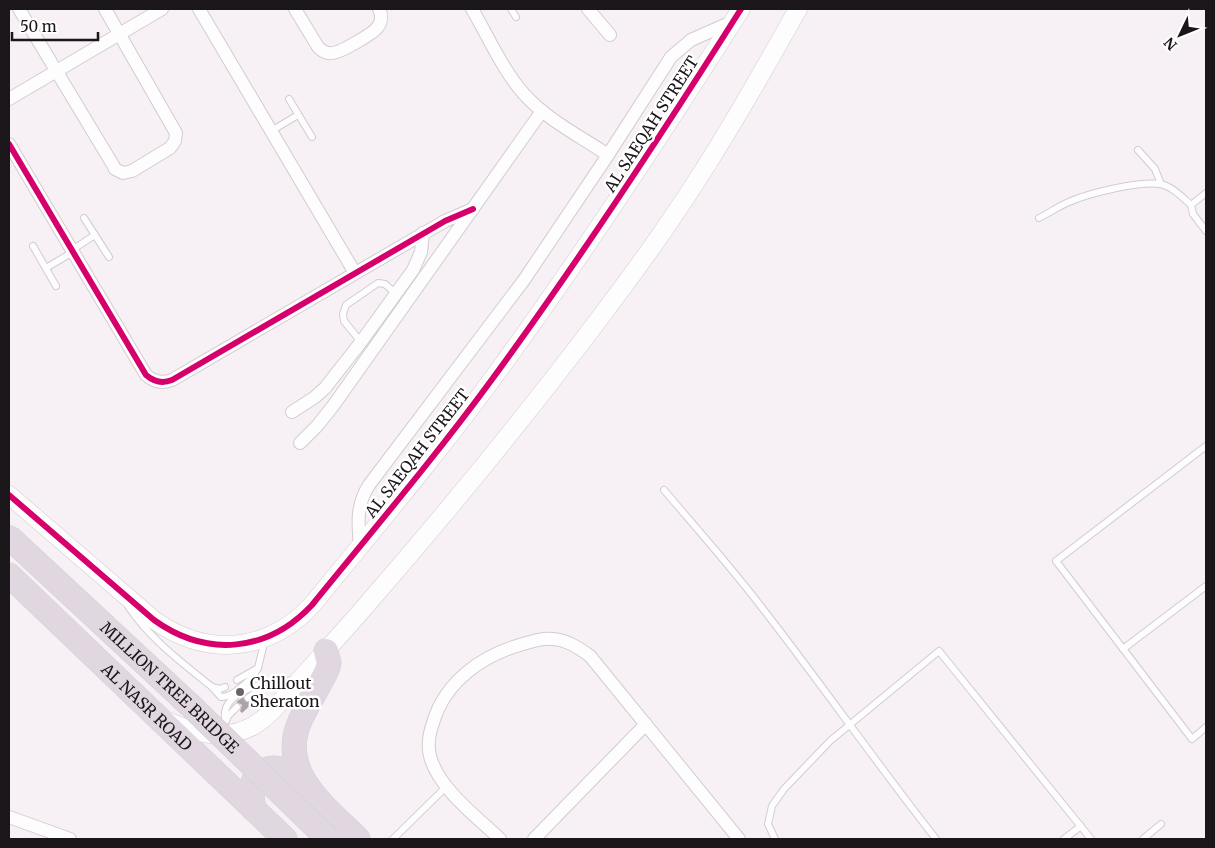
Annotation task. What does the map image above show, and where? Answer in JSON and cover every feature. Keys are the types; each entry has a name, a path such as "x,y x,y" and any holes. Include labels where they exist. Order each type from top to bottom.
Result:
{"highway":[{"name":"MILLION TREE BRIDGE","path":"9,537 193,708 328,839"},
{"name":"AL NASR ROAD","path":"11,580 254,810 276,836"},
{"path":"326,651 327,670 299,722 294,747 295,760 306,785 358,839"},
{"path":"254,810 253,783 259,774 268,769 284,771 302,788 315,796"}],"street":[{"path":"19,9 113,166 123,173 132,171 170,148 175,141 176,133 105,9"},
{"path":"9,100 162,9"},
{"path":"199,9 356,273"},
{"path":"295,9 318,47 322,51 330,53 338,52 376,30 380,22 379,9"},
{"path":"588,9 610,34"},
{"path":"155,716 197,733 207,735 226,727 245,729 262,720 300,680 457,499 540,396 615,298 698,180 748,98 798,9"},
{"path":"475,10 516,84 542,111 608,155"},
{"path":"360,547 359,507 369,485 524,280 608,155 666,64 678,50 697,36 738,15"},
{"name":"AL SAEQAH STREET","path":"9,495 160,624 189,639 227,645 253,642 286,628 304,614 452,433 544,308 636,173 738,15"},
{"path":"300,443 318,426 333,406 542,111"},
{"path":"9,144 146,375 151,379 162,382 172,380 453,216 473,209"},
{"path":"292,412 325,388 361,342 413,270 418,261 424,233"},
{"path":"500,839 446,787 436,772 430,756 428,738 437,709 450,688 469,670 486,659 512,647 540,639 554,639 573,644 590,656 739,839"},
{"path":"534,839 646,724"},
{"path":"9,817 70,839"}],"lane":[{"path":"511,9 516,17"},
{"path":"289,99 312,138"},
{"path":"271,131 298,115"},
{"path":"1138,150 1155,170 1161,184"},
{"path":"1039,218 1069,201 1121,188 1161,184 1176,192 1191,205 1193,214 1206,231"},
{"path":"1191,205 1206,193"},
{"path":"84,218 109,257"},
{"path":"46,268 95,235"},
{"path":"33,246 56,286"},
{"path":"361,342 344,321 343,314 346,305 378,284 385,284 396,294"},
{"path":"1206,446 1056,561 1192,739 1206,727"},
{"path":"664,490 762,607 850,723 897,790 936,839"},
{"path":"1123,649 1206,586"},
{"path":"117,588 138,621 153,638 212,687 221,697 228,696 252,678 258,668 265,638"},
{"path":"775,839 768,824 772,806 807,763 850,723 939,651 1091,839"},
{"path":"237,680 258,668"},
{"path":"226,727 225,714 227,708 240,692 258,684 300,680"},
{"path":"248,698 269,683"},
{"path":"212,687 220,689 225,687"},
{"path":"226,727 237,707"},
{"path":"393,839 446,787"},
{"path":"1143,839 1161,824"},
{"path":"1064,839 1080,826"}],"building":[{"path":"243,697 246,702 253,703 242,713 240,711 242,705 236,702"}],"cycle path":[{"path":"9,495 154,620 174,632 195,640 216,644 236,644 257,640 276,633 295,621 312,605 381,521 493,378 558,287 620,195 741,9"},
{"path":"9,144 146,375 158,382 172,380 445,221 473,209"}],"place":[{"name":"Chillout Sheraton","path":"240,692"}]}
